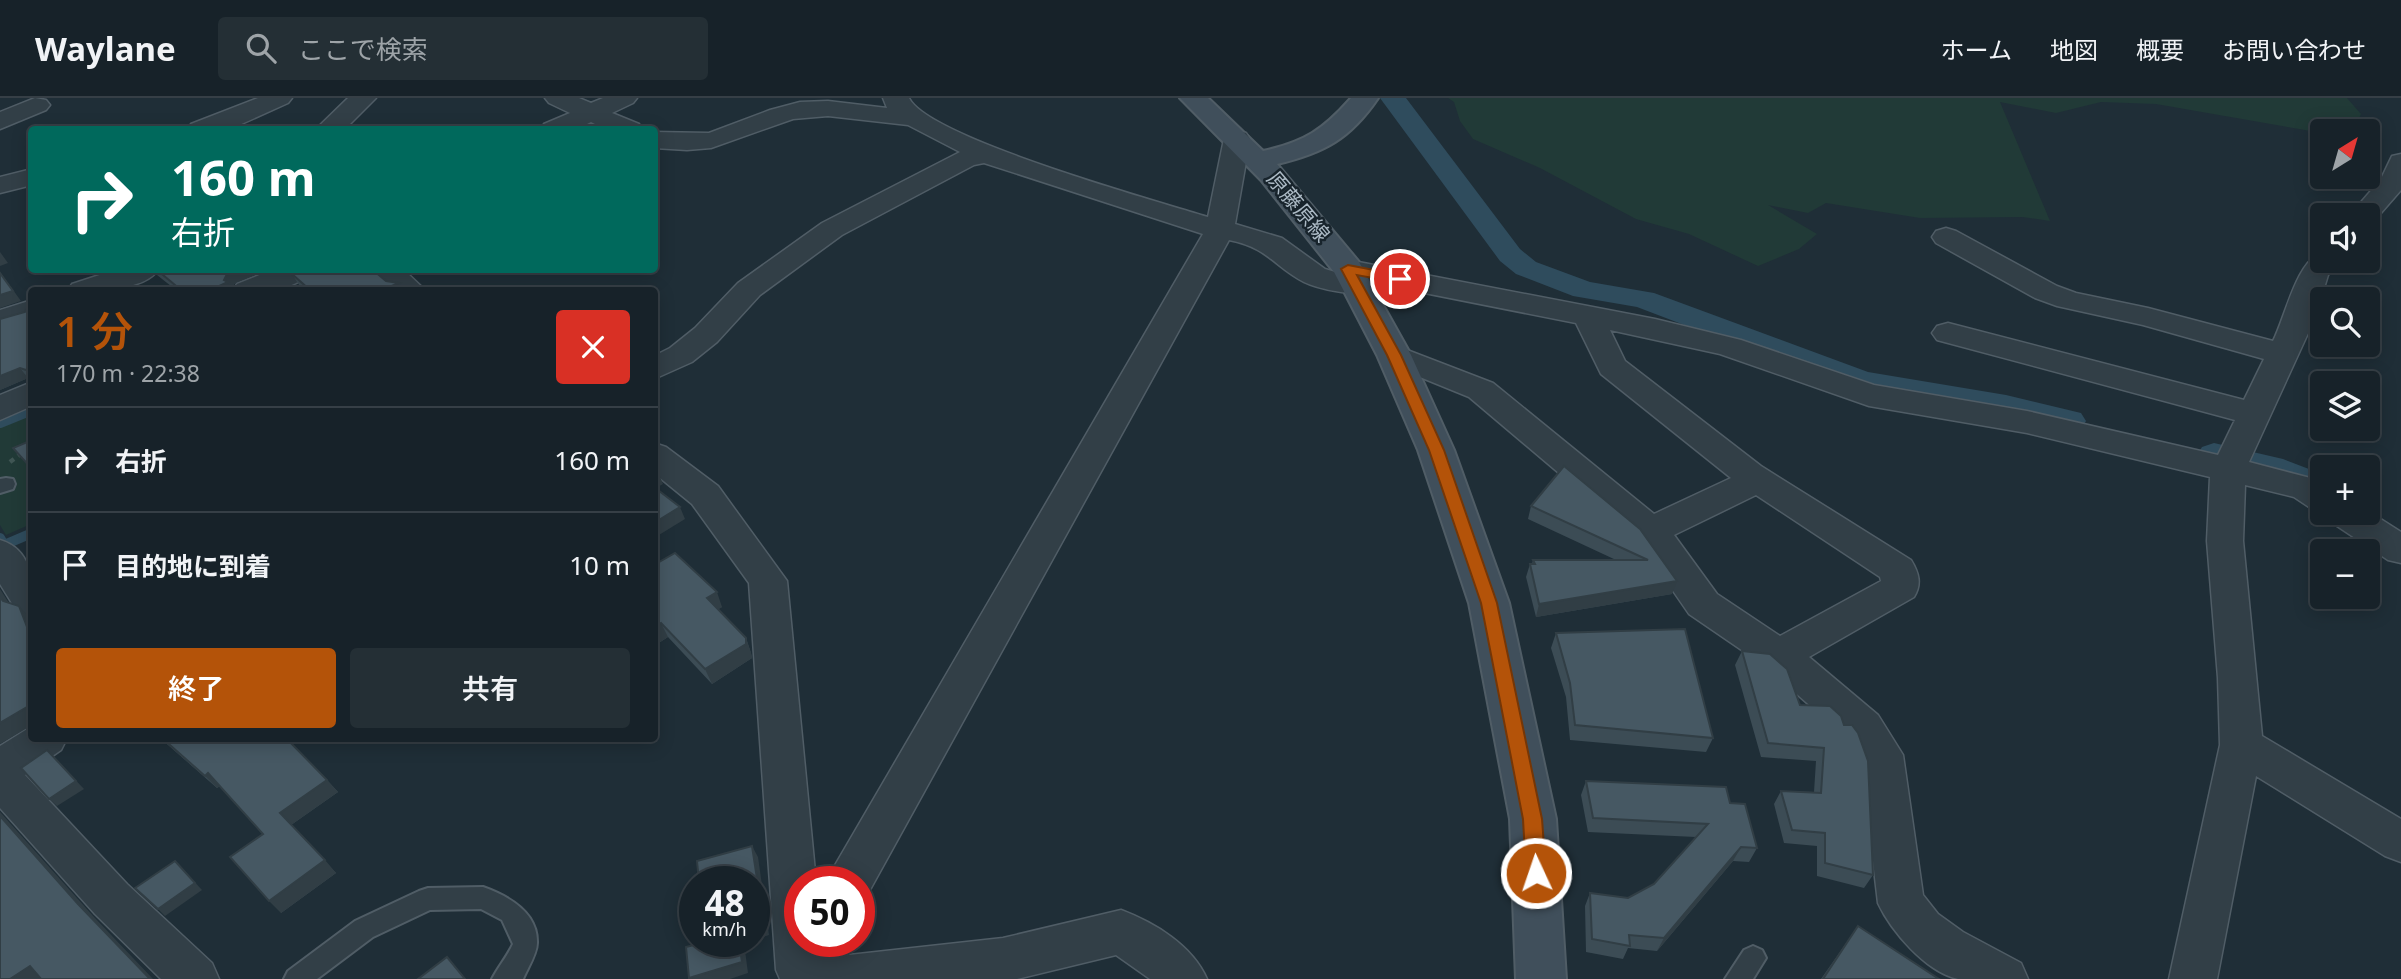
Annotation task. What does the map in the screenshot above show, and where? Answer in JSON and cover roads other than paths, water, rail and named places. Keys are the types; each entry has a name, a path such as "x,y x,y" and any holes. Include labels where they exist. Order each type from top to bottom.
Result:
{"main road":[{"name":"原藤原線","path":"1193,98 1247,150 1307,216 1352,278 1394,355 1436,450 1489,603 1533,819 1541,979"},
{"path":"1247,150 1310,149 1324,141 1365,98"}],"street":[{"path":"212,126 279,98"},
{"path":"332,126 363,98"},
{"path":"558,98 621,126"},
{"path":"561,126 624,98"},
{"path":"0,121 37,105"},
{"path":"658,140 688,144 718,139 799,110 822,107 887,118 905,107 985,155 1220,230 1251,236 1272,244 1315,276 1352,278 1588,315 1730,347 1869,395 2027,422 2310,490"},
{"path":"859,866 1220,230 1247,150"},
{"path":"658,367 681,355 706,335 749,289 832,229 966,159 985,155"},
{"path":"2375,203 2394,181 2401,162"},
{"path":"0,185 28,178"},
{"path":"1946,237 2046,292 2068,300 2148,317 2283,354"},
{"path":"92,287 134,273"},
{"path":"255,287 290,273"},
{"path":"390,273 407,287"},
{"path":"2193,979 2241,745 2238,678 2225,541 2228,469 2300,318 2314,273"},
{"path":"0,321 28,310"},
{"path":"1588,315 1612,366 1758,480 1898,570 1901,587 1779,655"},
{"path":"1948,333 2254,414"},
{"path":"1394,355 1481,390 1651,531 1703,604 1779,655 1863,727 1882,755 1901,903 1921,929 1946,948 2004,979"},
{"path":"0,409 28,394"},
{"path":"658,458 705,495 768,582 817,970 1003,960 1121,932 1162,958 1183,979"},
{"path":"1651,531 1758,480"},
{"path":"2362,525 2401,550"},
{"path":"0,554 28,597"},
{"path":"0,769 40,742"},
{"path":"2241,745 2401,842"},
{"path":"0,778 111,899 195,979"}],"lane":[{"path":"297,979 364,929 428,899 483,898 512,912 521,928 525,944 513,972 505,979"},
{"path":"1738,979 1753,958"}],"waterway":[{"path":"1393,98 1510,255 1526,268 1584,290 1643,299 1862,381 2006,406 2069,421"},
{"path":"0,423 28,412"},
{"path":"2214,455 2271,467 2310,483"},
{"path":"0,538 4,545 28,535"}]}
